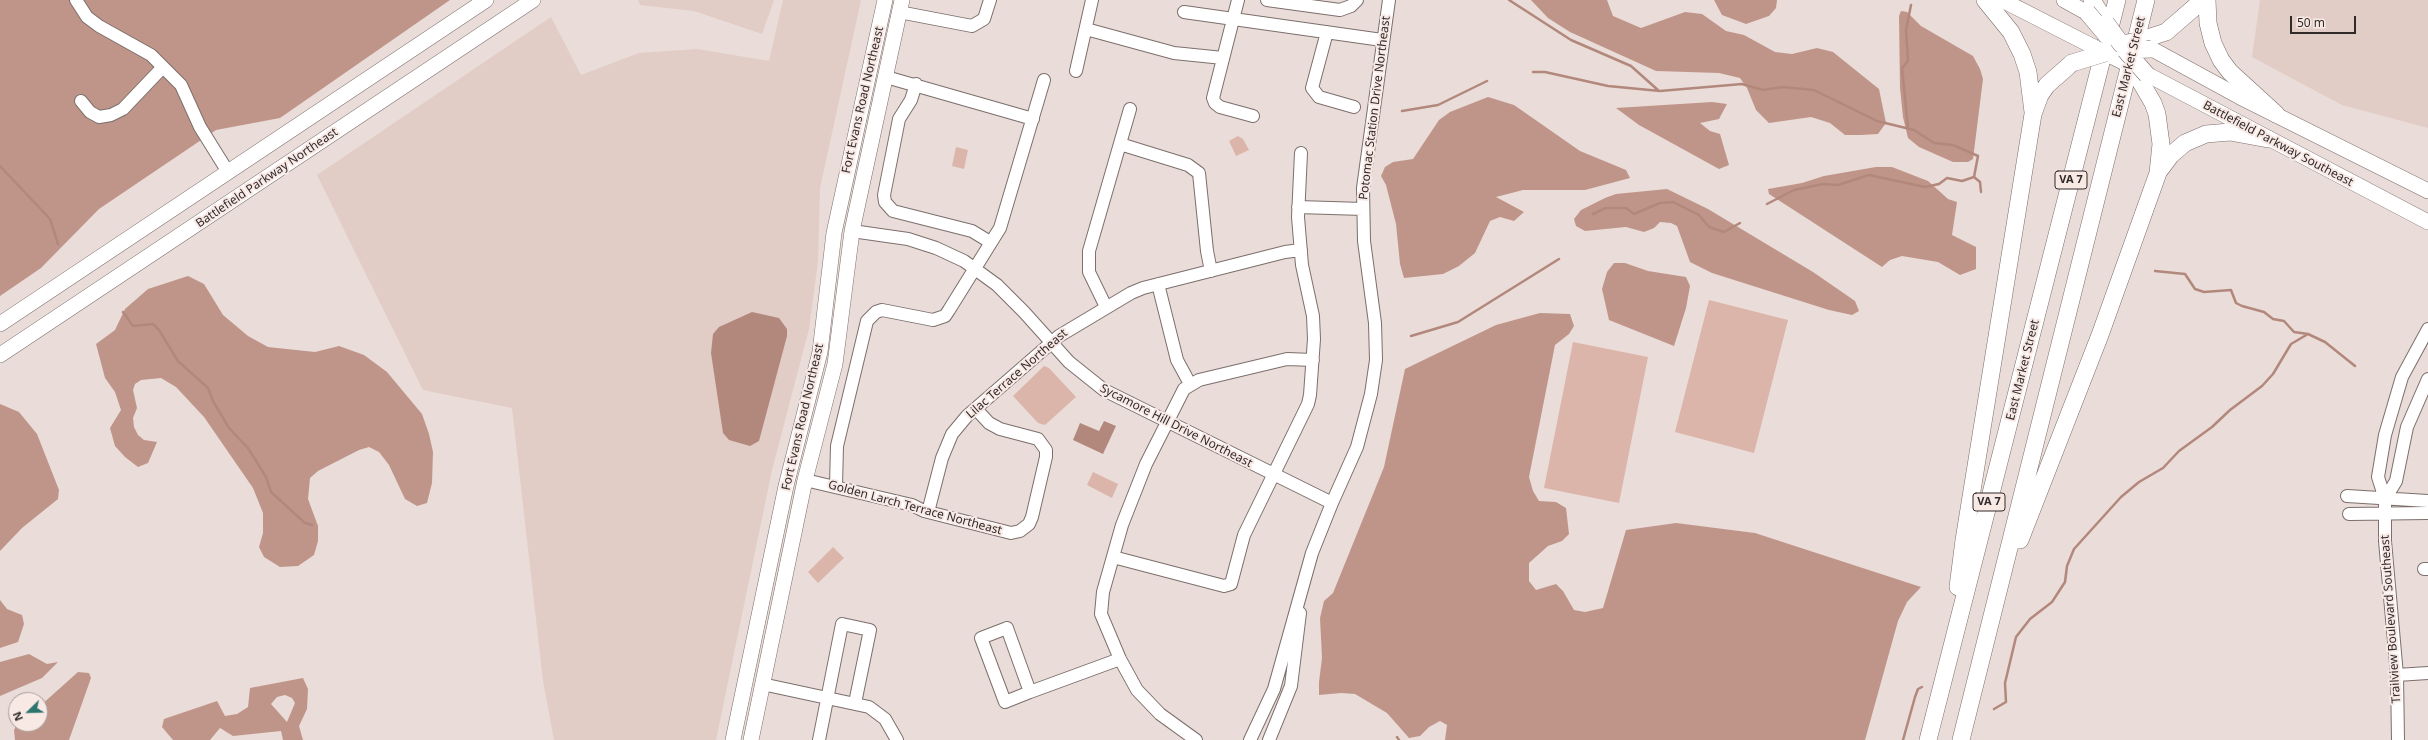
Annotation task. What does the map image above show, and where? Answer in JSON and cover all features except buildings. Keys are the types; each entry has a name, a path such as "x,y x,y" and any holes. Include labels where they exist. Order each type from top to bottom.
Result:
{"highway":[{"path":"1984,0 2011,32 2022,54 2028,72 2033,114"},
{"name":"East Market Street","path":"1928,740 2117,0"},
{"name":"East Market Street","path":"1961,740 2146,0"},
{"path":"1950,657 1964,540 2033,114 2040,95 2047,85 2072,63 2134,56 2166,32 2196,6 2199,0"},
{"path":"2207,0 2208,24 2213,43 2221,60 2230,72 2276,114"},
{"path":"2088,8 2134,56"},
{"path":"1992,612 2100,335 2158,173 2161,158 2161,131 2134,56 2106,23 2088,8"},
{"path":"2084,42 2134,56"},
{"path":"2158,173 2171,155 2185,144 2206,134 2230,132 2268,139"}],"main road":[{"path":"0,324 486,0"},
{"name":"Battlefield Parkway Northeast","path":"0,355 533,0"},
{"name":"Fort Evans Road Northeast","path":"734,740 786,486 820,352 838,212 885,0"},
{"path":"2002,0 2084,42"},
{"path":"2064,0 2088,8"},
{"name":"Fort Evans Road Northeast","path":"751,740 805,480 835,364 852,231 901,6"},
{"name":"Battlefield Parkway Southeast","path":"2134,56 2276,114 2428,191"},
{"name":"Battlefield Parkway Southeast","path":"2134,56 2268,139 2428,222"}],"street":[{"path":"76,0 87,17 99,26 151,55 162,68 181,85 200,127 228,172"},
{"path":"901,6 972,26 984,19 990,0"},
{"path":"1076,71 1092,0"},
{"path":"1238,0 1214,91 1216,104 1220,107 1253,116"},
{"path":"1267,0 1340,10 1351,6 1357,0"},
{"name":"Potomac Station Drive Northeast","path":"1250,740 1274,689 1320,531 1358,447 1371,394 1376,360 1375,323 1364,241 1363,209 1364,188 1382,40 1389,0"},
{"path":"1184,12 1382,40"},
{"path":"1086,29 1174,53 1223,58"},
{"path":"1327,32 1312,88 1319,97 1354,107"},
{"path":"81,101 90,112 99,117 111,115 123,109 162,68"},
{"path":"886,77 916,84 1034,119"},
{"path":"836,486 837,446 867,321 876,312 888,310 924,319 938,319 949,310 1000,228 1005,216 1044,80"},
{"path":"916,84 911,100 900,119 884,195 885,202 893,211 972,230 990,242"},
{"path":"1106,307 1089,272 1089,251 1130,110"},
{"path":"1120,144 1188,164 1199,173 1206,251 1211,271"},
{"path":"1113,557 1228,585 1232,581 1244,535 1308,404 1313,360 1313,316 1301,250 1298,207 1301,153"},
{"path":"1298,207 1363,209"},
{"name":"Sycamore Hill Drive Northeast","path":"852,231 896,236 921,243 950,254 974,268 1009,297 1069,362 1096,385 1122,401 1332,503"},
{"name":"Lilac Terrace Northeast","path":"928,512 945,446 959,424 1051,342 1077,323 1131,293 1158,284 1285,252 1301,250"},
{"path":"1158,284 1177,360 1190,384"},
{"name":"Trailview Boulevard Southeast","path":"2398,740 2397,675 2384,541 2385,499 2378,477 2385,435 2402,376 2428,329"},
{"path":"1196,740 1180,735 1147,702 1128,676 1102,614 1103,592 1132,495 1178,396 1190,384 1199,380 1287,359 1313,360"},
{"name":"Trailview Boulevard Southeast","path":"2385,499 2396,481 2407,427 2428,379"},
{"name":"Golden Larch Terrace Northeast","path":"805,480 836,486 912,505 928,512 1011,533 1020,531 1029,524 1046,457 1043,444 1033,436 994,426 976,409"},
{"path":"2347,496 2428,501"},
{"path":"2349,514 2428,513"},
{"name":"Potomac Station Drive Northeast","path":"1269,740 1291,686 1303,586"},
{"path":"819,740 842,624 870,630 855,703"},
{"path":"1030,692 1007,628 981,638 1005,702 1120,659"},
{"path":"2397,675 2428,673"},
{"path":"762,684 855,703 878,712 892,728 897,740"}],"shaded area":[{"path":"0,0 450,0 280,118 216,130 99,209 41,268 0,296"},
{"path":"638,0 774,0 762,34 694,11 640,5"},
{"path":"783,0 861,0 820,188 818,261 809,329 772,470 716,740 554,740 543,681 512,408 423,390 317,175 551,17 581,75 639,53 697,49 769,61"},
{"path":"1531,0 1607,0 1613,16 1641,28 1685,12 1702,14 1726,31 1744,35 1775,52 1792,54 1817,48 1833,52 1879,89 1886,123 1878,134 1845,135 1830,123 1811,117 1769,123 1756,110 1747,88 1740,78 1719,73 1656,71 1570,32 1548,18"},
{"path":"1714,0 1777,0 1776,8 1769,16 1746,24 1722,15"},
{"path":"2260,0 2428,0 2428,128 2342,105 2252,57"},
{"path":"1901,11 1907,12 1921,26 1973,56 1980,69 1983,79 1973,159 1968,162 1953,162 1919,147 1908,138 1903,117 1900,88 1899,16"},
{"path":"1488,97 1514,105 1580,151 1626,170 1630,178 1585,190 1523,190 1496,197 1524,212 1514,221 1500,217 1490,221 1475,253 1459,266 1443,274 1404,278 1400,264 1396,224 1386,185 1381,176 1385,167 1393,162 1413,159 1439,120 1450,112"},
{"path":"1712,102 1727,104 1719,119 1700,123 1710,131 1720,134 1729,165 1719,169 1639,125 1616,108"},
{"path":"1238,136 1243,139 1249,150 1236,156 1229,141"},
{"path":"956,147 968,150 964,169 952,166"},
{"path":"1876,167 1892,167 1928,181 1948,199 1957,202 1952,235 1976,247 1976,269 1960,275 1938,262 1902,256 1890,260 1882,267 1769,194 1768,189 1802,183 1824,176"},
{"path":"1667,189 1708,209 1813,272 1855,301 1859,311 1852,315 1829,310 1712,273 1690,262 1677,226 1671,223 1660,222 1654,228 1644,232 1626,227 1585,231 1576,226 1574,219 1581,210 1605,198 1616,194"},
{"path":"1614,263 1625,263 1648,271 1686,277 1690,286 1686,308 1674,346 1609,320 1602,289 1607,272"},
{"path":"188,276 204,284 223,315 248,336 268,347 315,352 339,346 364,355 387,372 422,414 429,434 433,452 432,483 427,503 417,506 405,499 389,465 379,452 369,447 359,450 318,471 310,478 308,499 318,526 318,541 314,555 298,566 280,567 264,557 259,547 263,533 263,513 253,488 204,417 176,387 161,378 141,380 135,384 133,390 137,408 133,418 134,427 138,435 144,440 157,442 148,463 138,467 125,457 115,446 110,428 121,410 115,392 105,378 96,344 115,330 125,309 148,289"},
{"path":"1709,300 1788,320 1754,453 1675,432"},
{"path":"752,312 779,318 787,329 787,336 759,441 750,446 729,440 723,433 711,353 713,334 719,327"},
{"path":"1540,313 1570,314 1574,326 1569,334 1555,345 1529,477 1533,491 1539,501 1556,502 1566,508 1569,534 1562,541 1548,546 1529,563 1529,581 1536,590 1556,584 1563,591 1574,610 1585,612 1603,608 1626,530 1676,523 1755,533 1921,587 1907,602 1898,621 1865,740 1445,740 1447,725 1440,721 1429,727 1420,736 1409,738 1387,713 1355,694 1341,693 1319,695 1322,658 1320,618 1324,601 1333,593 1384,467 1405,369 1496,325"},
{"path":"1573,342 1648,357 1619,503 1544,488"},
{"path":"1044,366 1049,368 1076,397 1045,425 1038,423 1013,396"},
{"path":"0,404 19,412 37,434 59,490 58,499 22,528 0,551"},
{"path":"1104,421 1116,426 1103,454 1073,440 1080,423 1099,431"},
{"path":"1093,472 1118,484 1112,498 1087,485"},
{"path":"833,547 844,558 818,583 808,572"},
{"path":"0,600 7,609 22,615 24,624 18,642 0,648"},
{"path":"29,654 47,664 58,662 42,678 0,696 0,662"},
{"path":"78,672 89,673 91,678 69,740 15,740 14,732 48,732 48,699"},
{"path":"303,678 308,689 307,709 299,726 303,740 283,740 281,731 233,736 220,728 210,740 173,740 162,727 164,719 217,701 225,716 237,714 248,707 250,688","holes":["285,695 292,698 295,703 287,722 271,704 277,697"]}],"waterway":[{"path":"1509,0 1571,40 1631,66 1659,91"},
{"path":"1908,128 1902,68 1908,61 1906,30 1911,5"},
{"path":"1533,72 1545,72 1608,86 1660,91 1742,84 1763,90 1782,87 1814,90 1877,121 1914,130 1934,143 1953,145 1978,156 1974,177 1980,182 1981,192"},
{"path":"1402,111 1438,105 1487,81"},
{"path":"0,166 50,219 58,244"},
{"path":"1767,204 1794,190 1823,184 1838,185 1869,175 1925,187 1939,184 1947,178 1962,181 1974,177"},
{"path":"1593,214 1606,208 1626,208 1634,214 1660,203 1673,202 1699,215 1709,227 1724,232 1740,223"},
{"path":"1411,336 1458,322 1559,259"},
{"path":"2155,271 2185,274 2195,289 2204,292 2231,290 2236,303 2264,312 2273,319 2284,321 2294,332 2308,334 2325,342 2355,366"},
{"path":"123,312 133,326 153,324 159,330 178,361 208,388 213,401 229,428 248,448 266,477 271,492 305,523 312,525"},
{"path":"1994,709 2006,702 2005,683 2016,637 2030,619 2052,602 2065,582 2067,566 2074,549 2121,497 2139,482 2163,468 2179,451 2212,427 2230,410 2262,386 2273,374 2291,344 2308,334"},
{"path":"1903,740 1915,697 1918,689 1922,687"}]}
